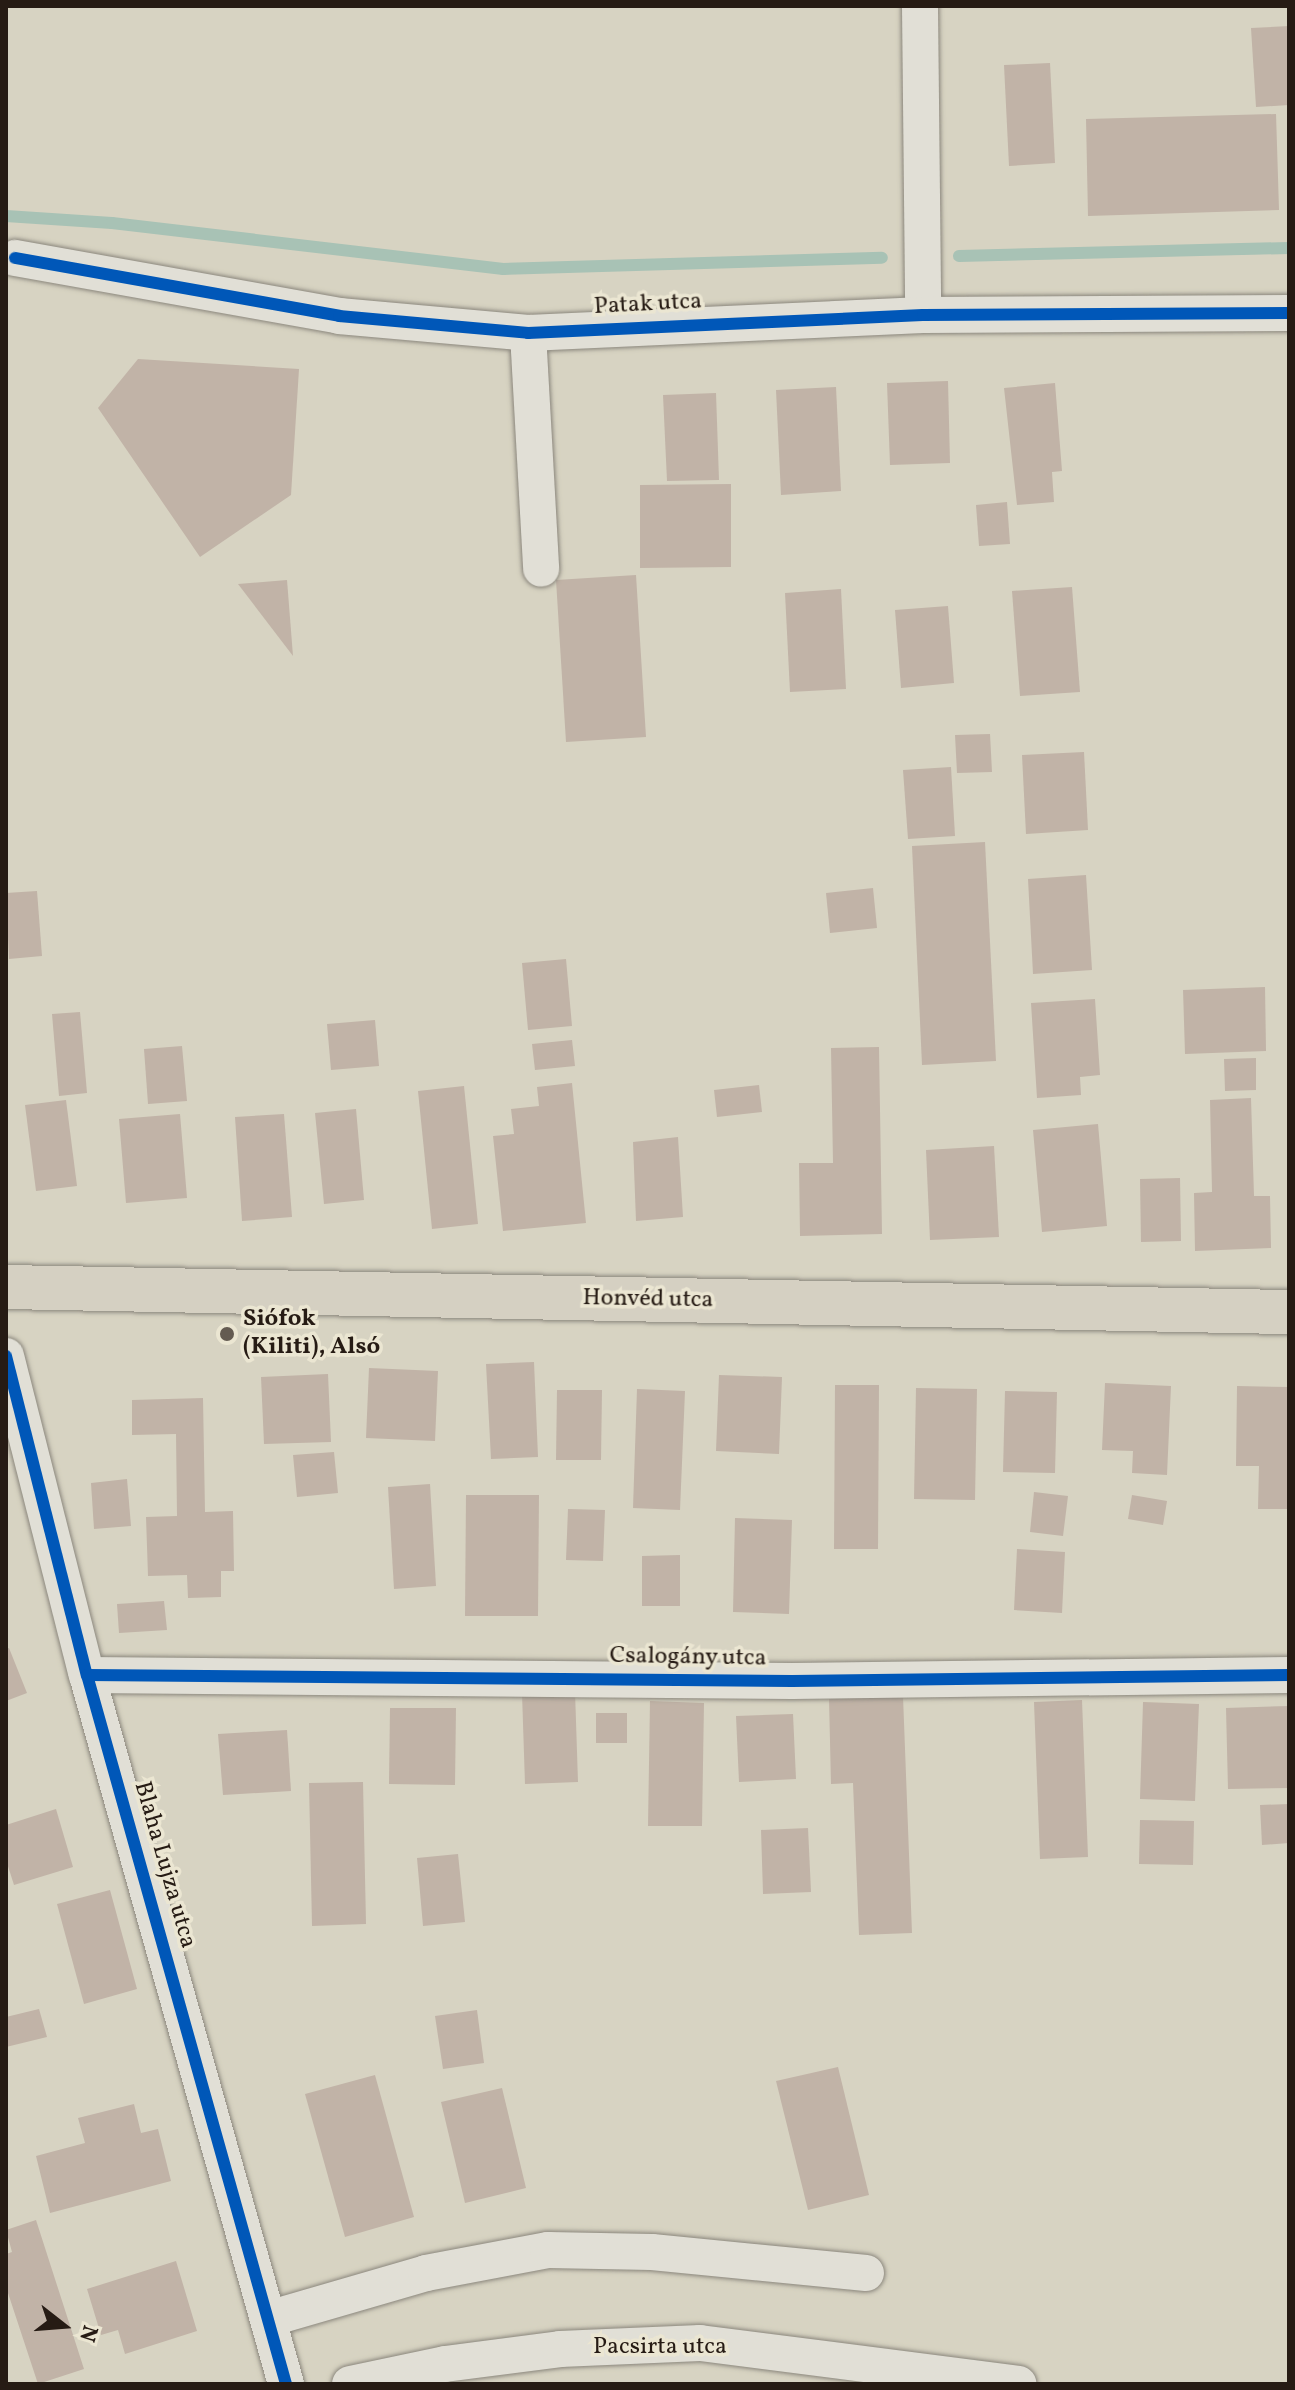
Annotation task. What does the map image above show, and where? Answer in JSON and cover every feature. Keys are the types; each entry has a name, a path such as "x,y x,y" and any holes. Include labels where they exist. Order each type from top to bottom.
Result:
{"main road":[{"name":"Honvéd utca","path":"6,1287 1289,1312"}],"street":[{"path":"920,6 923,315"},
{"name":"Patak utca","path":"15,258 339,316 528,333 923,315 1289,313"},
{"path":"528,333 541,569"},
{"name":"Blaha Lujza utca","path":"6,1356 87,1675 286,2384"},
{"name":"Csalogány utca","path":"87,1675 792,1681 1289,1675"},
{"path":"268,2319 426,2273 548,2250 652,2252 866,2273"},
{"name":"Pacsirta utca","path":"350,2384 445,2364 560,2349 700,2343 1018,2384"}],"building":[{"path":"1289,26 1289,105 1256,107 1251,28"},
{"path":"1050,63 1055,163 1009,166 1004,65"},
{"path":"1276,114 1279,210 1088,216 1086,119"},
{"path":"138,359 299,369 291,495 200,557 98,408"},
{"path":"948,381 950,463 890,465 887,383"},
{"path":"1055,383 1062,471 1052,472 1054,502 1017,505 1004,388"},
{"path":"836,387 841,491 781,495 776,390"},
{"path":"716,393 719,480 667,481 663,395"},
{"path":"731,484 731,567 640,568 640,485"},
{"path":"1007,502 1010,544 979,546 976,505"},
{"path":"636,575 646,737 566,742 556,580"},
{"path":"287,580 293,656 238,584"},
{"path":"1072,587 1080,692 1020,696 1012,591"},
{"path":"841,589 846,689 790,692 785,593"},
{"path":"948,606 954,683 901,688 895,610"},
{"path":"990,734 992,772 957,773 955,735"},
{"path":"1084,752 1088,830 1026,834 1022,755"},
{"path":"951,767 955,836 908,839 903,770"},
{"path":"985,842 996,1061 922,1065 912,846"},
{"path":"1086,875 1092,970 1033,974 1028,879"},
{"path":"873,888 877,928 830,933 826,893"},
{"path":"37,891 42,956 9,959 6,893"},
{"path":"566,959 572,1026 528,1030 522,963"},
{"path":"1265,987 1266,1051 1185,1054 1183,990"},
{"path":"1095,999 1100,1075 1080,1077 1081,1095 1037,1098 1031,1003"},
{"path":"80,1012 87,1093 59,1096 52,1014"},
{"path":"375,1020 379,1066 331,1070 327,1024"},
{"path":"572,1040 575,1066 535,1070 532,1044"},
{"path":"182,1046 187,1101 148,1104 144,1049"},
{"path":"879,1047 882,1234 800,1236 799,1163 833,1163 831,1048"},
{"path":"1256,1058 1256,1090 1225,1091 1224,1059"},
{"path":"572,1083 586,1223 503,1231 493,1136 514,1134 511,1109 539,1106 537,1087"},
{"path":"759,1085 762,1112 717,1117 714,1090"},
{"path":"464,1086 478,1224 432,1229 418,1091"},
{"path":"1251,1098 1254,1196 1270,1196 1271,1248 1195,1251 1194,1193 1212,1192 1210,1100"},
{"path":"66,1100 77,1186 36,1191 25,1105"},
{"path":"356,1109 364,1200 324,1204 315,1113"},
{"path":"180,1114 187,1198 126,1203 119,1119"},
{"path":"284,1114 292,1217 242,1221 235,1117"},
{"path":"1098,1124 1107,1226 1042,1232 1033,1130"},
{"path":"678,1137 683,1217 636,1221 633,1142"},
{"path":"994,1146 999,1237 930,1240 926,1150"},
{"path":"1180,1178 1181,1241 1141,1242 1140,1179"},
{"path":"534,1362 538,1457 491,1459 486,1364"},
{"path":"369,1368 438,1371 435,1441 366,1438"},
{"path":"328,1374 331,1442 264,1444 261,1377"},
{"path":"719,1375 782,1377 779,1454 716,1451"},
{"path":"1105,1383 1171,1386 1167,1475 1132,1473 1133,1451 1102,1450"},
{"path":"835,1385 879,1385 878,1549 834,1549"},
{"path":"1237,1386 1289,1387 1289,1509 1258,1509 1259,1466 1236,1466"},
{"path":"916,1388 977,1389 975,1500 914,1499"},
{"path":"637,1389 685,1391 680,1510 633,1508"},
{"path":"557,1390 602,1390 601,1460 556,1460"},
{"path":"1005,1391 1057,1392 1055,1473 1003,1472"},
{"path":"203,1398 205,1512 233,1511 234,1571 221,1571 221,1597 188,1598 187,1575 148,1576 146,1517 177,1516 176,1434 132,1435 132,1400"},
{"path":"334,1452 338,1493 297,1497 293,1455"},
{"path":"127,1479 131,1526 94,1529 91,1483"},
{"path":"430,1484 436,1586 394,1589 388,1487"},
{"path":"1034,1492 1068,1496 1063,1536 1030,1532"},
{"path":"466,1495 539,1495 538,1616 465,1616"},
{"path":"1132,1495 1167,1501 1163,1525 1128,1519"},
{"path":"568,1509 605,1510 603,1561 566,1560"},
{"path":"735,1518 792,1520 789,1614 733,1612"},
{"path":"1017,1549 1065,1552 1062,1613 1014,1610"},
{"path":"680,1555 680,1606 642,1606 642,1556"},
{"path":"164,1601 167,1630 119,1633 117,1604"},
{"path":"9,1648 27,1693 6,1701 6,1649"},
{"path":"575,1691 578,1782 525,1784 522,1693"},
{"path":"903,1696 912,1933 859,1935 853,1783 831,1784 829,1699"},
{"path":"1082,1700 1088,1857 1040,1859 1034,1702"},
{"path":"650,1701 704,1703 702,1826 648,1826"},
{"path":"1143,1702 1199,1704 1195,1801 1140,1799"},
{"path":"1289,1706 1289,1788 1228,1789 1226,1708"},
{"path":"390,1708 456,1708 455,1785 389,1784"},
{"path":"596,1713 627,1713 627,1743 596,1743"},
{"path":"793,1714 796,1779 739,1782 736,1716"},
{"path":"287,1730 291,1791 223,1795 218,1734"},
{"path":"363,1782 366,1924 312,1926 309,1783"},
{"path":"1289,1804 1289,1843 1262,1845 1260,1805"},
{"path":"56,1809 73,1867 14,1885 6,1860 6,1825"},
{"path":"1140,1820 1194,1821 1193,1865 1139,1864"},
{"path":"808,1828 811,1892 763,1894 761,1830"},
{"path":"458,1854 465,1922 423,1926 417,1858"},
{"path":"110,1890 137,1989 84,2004 57,1904"},
{"path":"39,2009 47,2037 6,2047 6,2017"},
{"path":"477,2010 484,2063 443,2069 435,2016"},
{"path":"838,2067 869,2195 808,2210 776,2081"},
{"path":"375,2075 414,2217 345,2237 305,2094"},
{"path":"502,2088 526,2188 465,2203 441,2102"},
{"path":"134,2104 141,2133 158,2129 171,2181 50,2213 36,2156 85,2143 78,2118"},
{"path":"36,2220 84,2369 38,2384 6,2287 6,2254 12,2252 6,2230"},
{"path":"176,2261 197,2331 125,2354 118,2330 101,2335 87,2289"}],"waterway":[{"path":"6,216 112,223 503,269 882,258"},
{"path":"959,256 1289,248"}],"cycle path":[{"path":"15,258 339,316 528,333 923,315 1289,313"},
{"path":"6,1356 87,1675 286,2384"},
{"path":"87,1675 792,1681 1289,1675"}],"place":[{"name":"Siófok (Kiliti), Alsó","path":"227,1334"}]}
